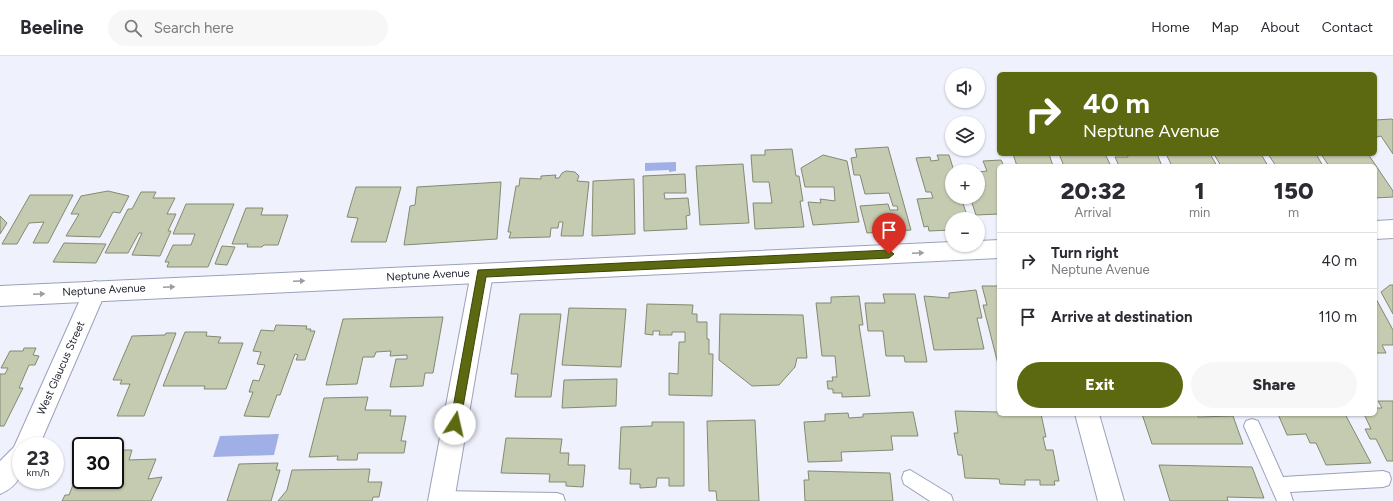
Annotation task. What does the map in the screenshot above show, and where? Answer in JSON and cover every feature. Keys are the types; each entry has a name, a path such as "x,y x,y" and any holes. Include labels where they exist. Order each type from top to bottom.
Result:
{"street":[{"path":"1377,230 1393,229"},
{"name":"Neptune Avenue","path":"0,296 997,249"},
{"path":"441,500 482,273"},
{"name":"West Glaucus Street","path":"30,437 95,291"},
{"path":"1088,416 1111,501"},
{"path":"0,481 12,467"}],"lane":[{"path":"1252,426 1285,501"},
{"path":"910,478 945,501"},
{"path":"1279,485 1383,479"},
{"path":"441,500 557,501"}],"water":[{"path":"676,162 676,171 645,171 645,163"},
{"path":"279,434 274,455 213,457 220,436"}],"building":[{"path":"1377,120 1393,120 1393,154 1381,136 1377,137"},
{"path":"888,147 911,230 867,233 860,206 888,204 890,210 898,210 897,206 893,206 889,193 865,194 860,175 854,175 851,158 857,157 855,149"},
{"path":"792,149 796,176 799,176 803,201 800,201 804,227 755,229 753,203 772,203 769,182 753,182 751,155 765,155 765,150"},
{"path":"823,155 847,161 859,222 813,225 808,202 821,203 820,199 835,201 834,187 805,187 801,168"},
{"path":"937,155 949,156 952,164 945,164 945,204 963,204 966,212 945,212 945,230 929,231 928,226 924,227 917,199 933,198 931,192 926,192 916,158 930,157 931,161 939,160"},
{"path":"1014,156 1050,156 1052,164 1016,164"},
{"path":"1060,156 1106,156 1110,164 1063,164"},
{"path":"1158,156 1161,164 1118,164 1115,157"},
{"path":"1167,156 1211,156 1216,164 1171,164"},
{"path":"1215,156 1262,156 1267,164 1220,164"},
{"path":"1269,156 1317,156 1322,164 1275,164"},
{"path":"1322,156 1369,156 1375,164 1328,164"},
{"path":"1001,160 1003,164 997,164 997,214 985,215 985,212 975,212 972,204 985,204 985,171 987,171 983,161"},
{"path":"743,164 749,223 700,225 696,166"},
{"path":"1377,167 1393,191 1393,197 1377,198"},
{"path":"566,171 575,172 579,176 577,181 589,182 583,236 561,236 563,222 559,222 558,228 551,228 550,237 509,238 511,232 508,232 516,186 519,186 520,178 541,179 541,176 556,175 555,178 559,178 562,173"},
{"path":"685,174 686,193 664,193 665,199 688,198 690,215 686,216 687,229 644,231 643,176"},
{"path":"634,179 635,234 592,236 593,181"},
{"path":"501,182 497,239 404,245 410,206 415,205 417,187"},
{"path":"356,187 401,187 386,242 351,242 358,218 347,217"},
{"path":"108,191 129,196 120,213 113,212 100,237 66,236 79,214 71,214 81,196"},
{"path":"141,192 156,192 153,198 175,198 167,214 176,214 168,231 171,231 160,256 132,255 142,233 139,233 128,253 105,253 128,209 132,209"},
{"path":"30,195 73,195 48,243 33,243 44,222 29,223 17,244 2,244"},
{"path":"186,204 234,204 208,267 167,267 169,262 165,262 173,245 191,245 195,234 173,234"},
{"path":"246,208 263,208 261,215 288,215 278,245 247,247 248,244 232,244"},
{"path":"0,216 7,223 0,234"},
{"path":"64,243 106,244 96,263 53,262"},
{"path":"222,246 235,247 227,265 215,264"},
{"path":"1390,285 1393,285 1393,314 1381,292"},
{"path":"982,286 997,286 997,360 983,305 987,305"},
{"path":"976,290 982,318 977,318 984,349 934,350 924,296 949,298 949,293"},
{"path":"883,294 915,294 927,362 905,362 904,356 886,356 883,331 868,331 865,303 885,303"},
{"path":"859,296 863,325 859,325 870,396 842,397 842,393 833,393 833,389 828,389 827,381 833,381 832,377 837,377 835,356 822,356 816,303 831,303 831,297"},
{"path":"1377,301 1393,330 1393,345 1382,345 1386,353 1377,353"},
{"path":"647,304 693,305 692,314 697,314 697,322 707,322 709,354 713,354 712,396 669,395 669,373 678,374 679,342 685,342 685,332 672,332 672,335 659,335 660,331 653,331 653,335 645,334"},
{"path":"569,308 626,309 621,367 562,365"},
{"path":"520,314 561,314 551,397 515,397 518,374 511,374"},
{"path":"720,314 803,315 807,358 797,358 795,367 779,385 752,386 719,360"},
{"path":"443,317 433,373 425,373 423,386 390,387 396,359 407,359 407,355 390,356 391,351 376,352 374,357 363,357 357,384 326,385 343,319"},
{"path":"276,325 307,326 306,329 315,331 305,360 296,360 298,355 295,354 280,395 277,395 269,417 244,416 253,392 249,392 253,380 259,381 265,365 257,364 261,352 253,351 261,330 274,331"},
{"path":"185,332 207,332 206,336 221,337 218,343 243,343 226,389 204,389 205,386 163,386"},
{"path":"166,333 176,333 144,416 117,416 130,384 120,384 122,380 113,380 132,336 165,335"},
{"path":"24,348 36,348 33,355 39,356 35,365 29,365 19,388 23,388 4,426 0,426 0,374 5,374 8,368 1,368 10,351 23,351"},
{"path":"617,379 616,406 562,408 564,380"},
{"path":"368,397 365,410 391,410 390,416 406,416 401,441 406,441 404,453 358,453 357,460 337,460 338,456 309,457 324,398"},
{"path":"1378,401 1393,401 1393,461 1387,461 1376,439 1370,439 1365,429 1371,429 1365,416 1377,416 1377,408 1382,408"},
{"path":"955,411 997,412 997,416 1041,416 1046,437 1043,437 1046,450 1053,450 1059,481 1054,481 1055,485 1040,485 1040,480 1025,480 1025,485 1000,484 999,479 965,478 962,455 958,455 954,433 958,433"},
{"path":"913,412 918,436 891,436 893,450 841,452 842,461 808,462 804,422 825,421 825,414 848,413 849,418 863,417 863,414"},
{"path":"1143,416 1233,416 1243,444 1152,444"},
{"path":"1279,416 1346,416 1371,463 1326,465 1316,443 1310,443 1306,434 1287,435"},
{"path":"755,420 759,501 717,501 716,491 709,491 707,421"},
{"path":"652,422 684,422 684,486 669,486 669,478 657,478 656,487 640,488 640,484 630,484 631,469 619,469 621,427 652,426"},
{"path":"506,438 562,439 560,453 569,453 568,465 585,465 583,487 566,486 566,482 549,482 550,474 501,473"},
{"path":"124,450 132,450 129,460 156,459 148,479 162,477 151,501 62,501 65,495 69,495 72,488 72,489 124,489"},
{"path":"278,463 276,470 280,470 271,501 227,501 239,464"},
{"path":"1159,465 1252,467 1264,498 1227,497 1228,501 1170,501"},
{"path":"370,469 368,482 382,482 379,497 373,497 372,501 278,501 287,490 292,470"},
{"path":"808,471 890,473 893,501 805,501 804,480 809,480"}],"route":[{"path":"455,424 482,273 889,254"}]}
